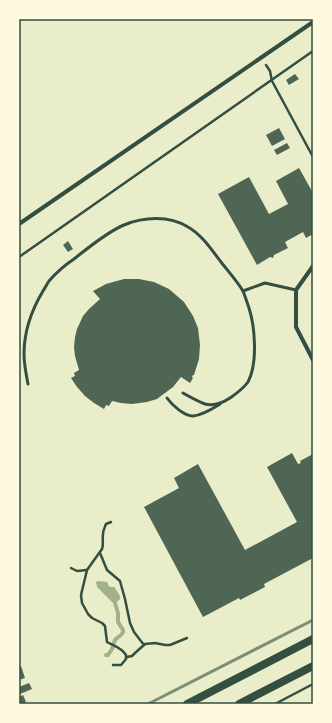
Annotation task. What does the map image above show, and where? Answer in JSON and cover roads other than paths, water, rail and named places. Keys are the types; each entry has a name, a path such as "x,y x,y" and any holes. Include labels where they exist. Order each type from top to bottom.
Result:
{"main road":[{"path":"187,704 313,639"},
{"path":"239,704 313,666"}],"street":[{"path":"19,224 313,22"},
{"path":"313,266 296,290 296,327 313,360"}],"lane":[{"path":"28,384 24,354 26,328 34,306 48,282 66,265 89,247 123,225 148,219 162,219 175,221 187,226 196,233 205,241 243,291 249,307 255,344 252,368 248,381 242,390 227,400 210,410 193,416 188,415 179,409 167,398"},
{"path":"243,291 264,283 296,290"},
{"path":"183,393 205,404 213,405 227,400"}],"waterway":[{"path":"106,655 108,655 112,649 115,640 123,632 118,622 118,613 115,603"}],"railway":[{"path":"148,704 313,620"}]}
